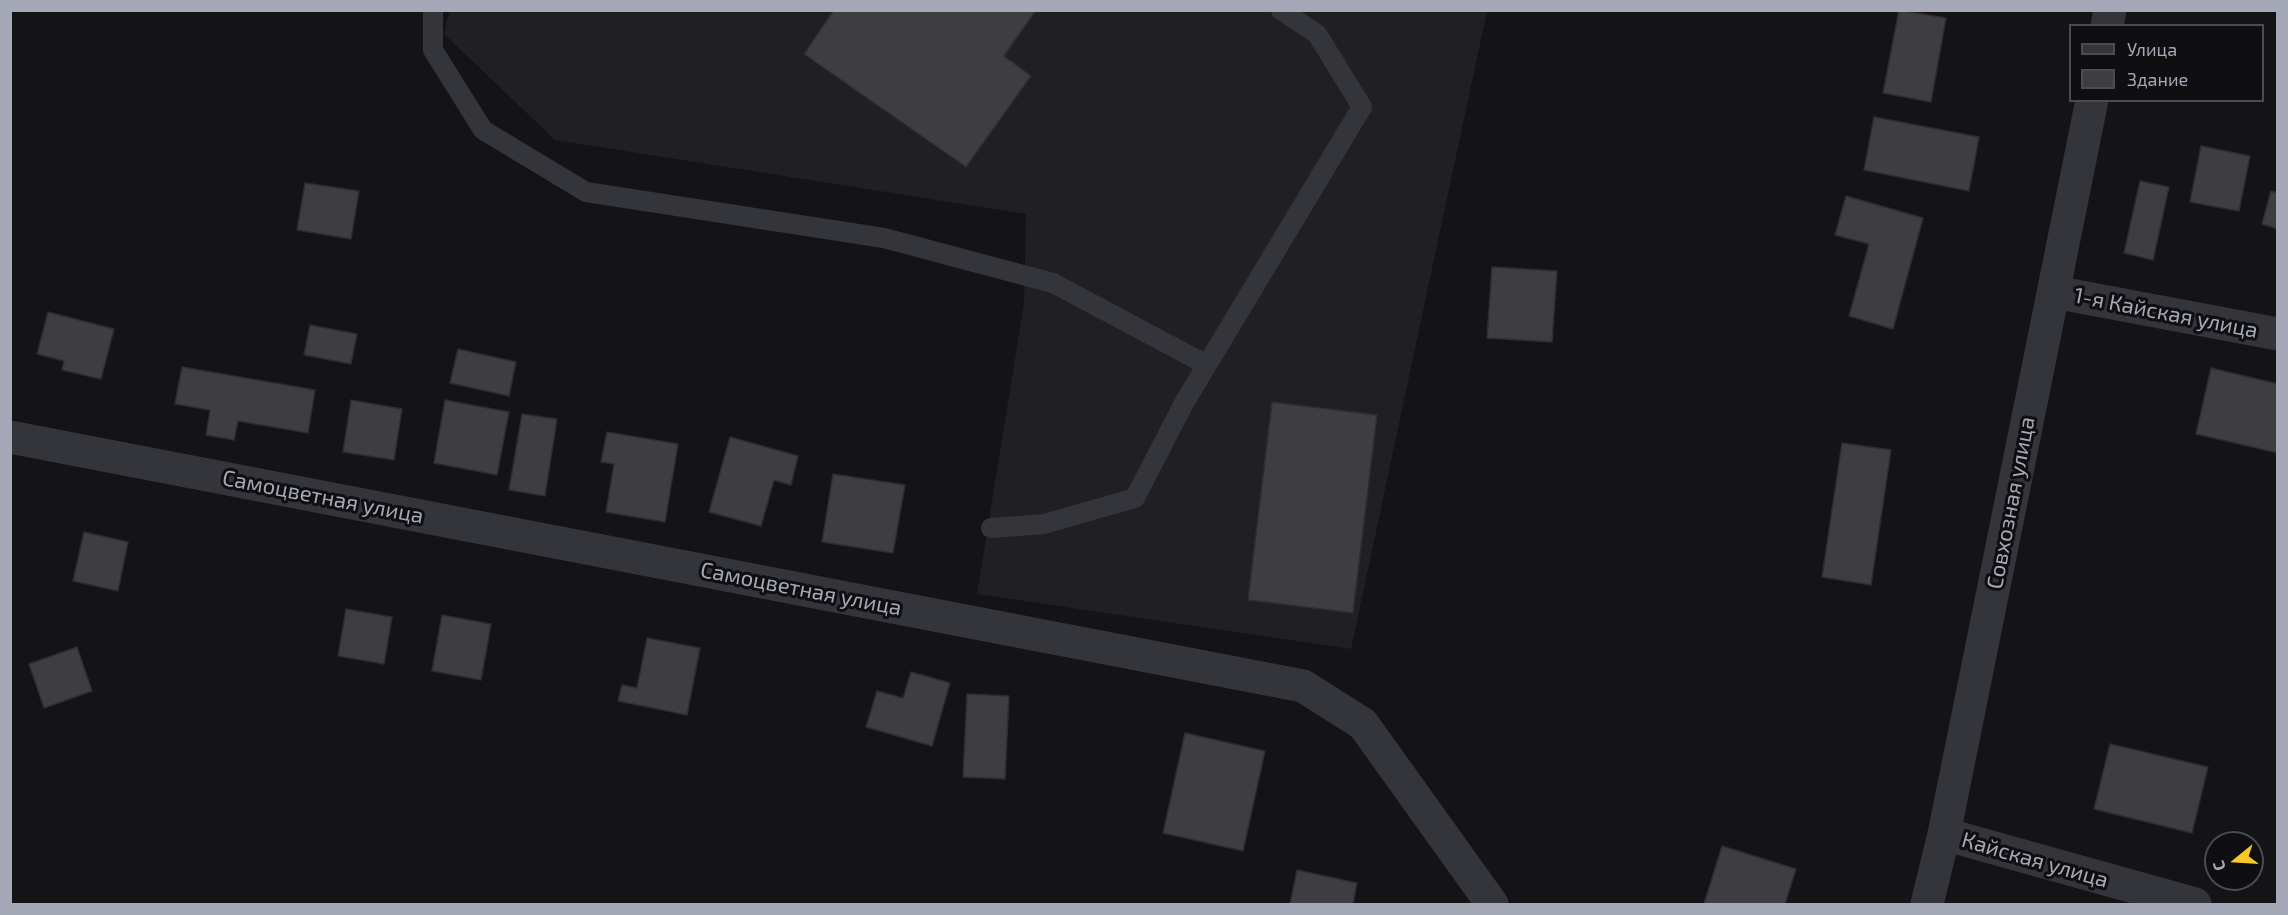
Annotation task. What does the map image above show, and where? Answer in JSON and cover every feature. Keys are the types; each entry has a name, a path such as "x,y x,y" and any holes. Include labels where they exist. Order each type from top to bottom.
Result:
{"street":[{"name":"Совхозная улица","path":"1927,904 1944,834 2092,102"},
{"name":"1-я Кайская улица","path":"2054,292 2277,334"},
{"name":"Самоцветная улица","path":"10,437 1303,686 1363,724 1492,904"},
{"name":"Кайская улица","path":"1944,834 2195,904"}],"lane":[{"path":"433,10 433,50 483,130 586,192 884,238 1053,283 1207,366"},
{"path":"991,528 1044,524 1135,498 1184,403 1362,107 1317,34 1281,10"}],"shaded area":[{"path":"450,10 1487,11 1351,649 977,594 1024,303 1026,214 555,140 444,34"}],"building":[{"path":"834,10 1036,10 1004,56 1031,76 966,167 804,54"},
{"path":"1899,10 1946,18 1931,102 1883,93"},
{"path":"1874,117 1979,137 1969,191 1864,170"},
{"path":"2201,146 2250,156 2239,211 2190,202"},
{"path":"2140,181 2169,187 2153,260 2124,253"},
{"path":"305,183 359,191 351,239 297,230"},
{"path":"2271,191 2278,193 2278,229 2262,224"},
{"path":"1846,196 1923,218 1893,329 1849,316 1869,244 1835,235"},
{"path":"1492,267 1557,271 1552,342 1487,338"},
{"path":"48,312 114,329 101,379 62,370 64,361 37,354"},
{"path":"310,325 357,334 351,364 304,355"},
{"path":"458,349 516,362 509,396 450,383"},
{"path":"182,367 315,390 308,433 238,421 234,440 206,435 210,410 175,404"},
{"path":"2211,368 2278,384 2278,453 2196,434"},
{"path":"351,400 402,409 394,460 343,452"},
{"path":"445,400 509,412 497,475 434,463"},
{"path":"1272,402 1377,415 1353,613 1248,600"},
{"path":"522,414 557,419 545,496 509,490"},
{"path":"607,432 678,444 665,522 606,512 614,464 601,462"},
{"path":"730,437 798,456 791,485 774,480 761,526 709,512"},
{"path":"1842,443 1891,450 1871,585 1822,577"},
{"path":"833,474 905,485 893,553 822,542"},
{"path":"84,532 128,542 118,591 73,581"},
{"path":"346,609 392,617 384,664 338,656"},
{"path":"442,615 491,624 481,680 432,671"},
{"path":"647,638 700,648 687,715 618,701 622,685 637,688"},
{"path":"77,647 92,691 44,708 29,664"},
{"path":"911,672 950,683 932,746 866,727 877,691 903,698"},
{"path":"967,694 1009,696 1005,779 963,777"},
{"path":"1185,733 1265,751 1243,851 1163,833"},
{"path":"2110,744 2208,767 2192,833 2094,809"},
{"path":"1722,846 1796,869 1785,904 1704,904"},
{"path":"1297,870 1357,883 1353,904 1290,904"}]}
